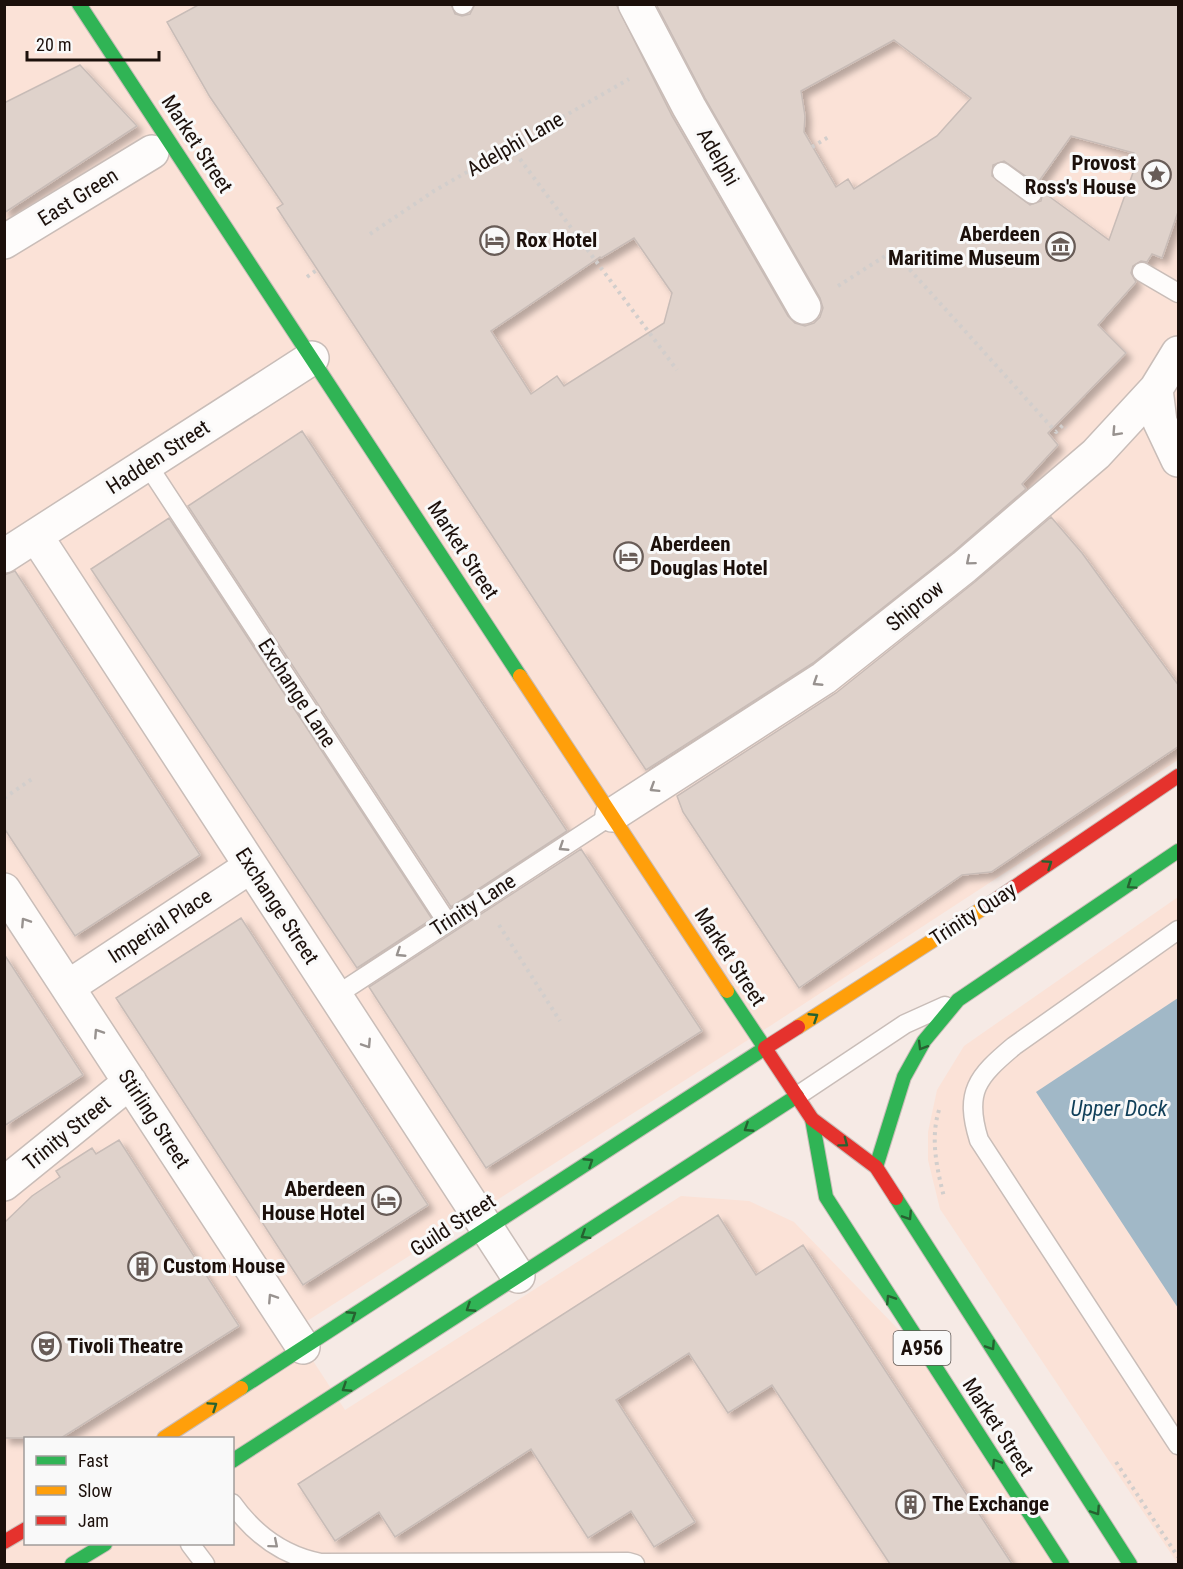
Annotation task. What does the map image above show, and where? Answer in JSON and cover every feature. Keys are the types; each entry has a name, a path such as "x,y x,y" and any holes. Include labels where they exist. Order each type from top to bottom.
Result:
{"street":[{"name":"Market Street","path":"79,4 812,1119 876,1167 1130,1564"},
{"name":"Adelphi","path":"635,4 664,60 696,103 804,307"},
{"name":"East Green","path":"4,242 152,152"},
{"name":"Shiprow","path":"612,814 839,667 964,567 1096,454 1156,389 1179,353"},
{"name":"Hadden Street","path":"4,556 312,358"},
{"path":"1156,389 1160,423 1179,460"},
{"name":"Exchange Street","path":"36,536 518,1276"},
{"name":"Trinity Quay","path":"765,1048 979,911 1179,777"},
{"path":"876,1167 884,1135 904,1077 924,1041 958,1000 1179,851"},
{"name":"Imperial Place","path":"68,987 251,866"},
{"name":"Stirling Street","path":"4,890 303,1347"},
{"name":"Guild Street","path":"166,1437 765,1048"},
{"name":"Trinity Street","path":"4,1184 130,1082"},
{"path":"234,1460 797,1096"},
{"name":"Market Street","path":"812,1119 826,1197 1062,1564"},
{"path":"4,1542 24,1530"},
{"path":"72,1564 103,1545"}],"lane":[{"path":"1002,172 1032,194"},
{"path":"1142,272 1179,293"},
{"name":"Exchange Lane","path":"147,464 447,922"},
{"name":"Trinity Lane","path":"335,996 612,814"},
{"path":"1179,930 1014,1046 991,1065 976,1086 971,1114 979,1140 1179,1445"},
{"path":"797,1096 905,1024 958,1000"},
{"path":"234,1505 259,1532 283,1552 299,1559 321,1563 628,1562 635,1564"},
{"path":"191,1545 205,1564"}],"path":[{"name":"Adelphi Lane","path":"370,234 435,191 664,60"},
{"path":"812,147 830,136"},
{"path":"511,147 677,369"},
{"path":"804,307 893,251 1056,432 1063,425 1096,454"},
{"path":"4,798 32,779"},
{"path":"482,899 560,1021"}],"shaded area":[{"path":"4,5 1178,5 1178,760 770,1026 293,1330 345,1410 681,1196 749,1201 794,1222 932,1364 1062,1564 5,1564"},
{"path":"1178,897 1178,1564 940,1209 928,1160 928,1132 937,1090 964,1046"}],"water":[{"name":"Upper Dock","path":"1178,998 1178,1308 1036,1092"}],"building":[{"path":"200,4 451,4 455,14 462,16 470,14 475,4 616,4 672,116 788,316 795,323 805,326 814,323 820,317 823,308 820,298 705,98 656,4 1179,4 1179,209 1162,258 1152,254 1147,262 1141,261 1133,266 1131,273 1136,282 1098,325 1126,353 1048,433 1058,445 1022,484 1026,489 952,553 813,663 646,770 277,208 283,204 210,97 167,22","holes":["894,40 971,98 937,136 854,189 848,179 836,187 804,132 805,116 801,91","1071,136 1134,153 1131,165 1135,167 1109,240 1043,192 1041,201 1030,205 992,176 993,165 1004,161 1037,184","634,238 672,293 664,323 564,386 557,376 531,394 491,331"]},
{"path":"80,65 137,126 4,213 4,103"},
{"path":"302,431 567,831 451,907 188,506"},
{"path":"1051,517 1082,553 1179,686 1179,746 991,872 962,875 799,988 683,812 677,796 836,693 976,581"},
{"path":"169,518 432,919 357,968 91,569"},
{"path":"15,571 200,855 75,936 4,828 4,575"},
{"path":"581,849 702,1031 486,1168 369,987"},
{"path":"241,918 428,1205 303,1285 116,998"},
{"path":"4,954 83,1075 4,1126"},
{"name":"Custom House","path":"119,1140 239,1326 63,1437 4,1438 4,1223 32,1196 60,1177 56,1171 92,1148 96,1154"},
{"path":"718,1215 756,1275 803,1245 1012,1564 890,1564 772,1385 728,1413 689,1353 616,1400 695,1522 654,1547 631,1511 588,1538 531,1449 395,1537 379,1512 335,1541 298,1484"}],"traffic: fast":[{"path":"79,4 520,676"},
{"path":"876,1167 904,1077 924,1041 958,1000 1178,851"},
{"path":"241,1388 765,1048 727,991"},
{"path":"234,1460 797,1096"},
{"path":"812,1119 826,1197 1062,1564"},
{"path":"896,1198 1130,1564"},
{"path":"72,1564 103,1545"}],"traffic: slow":[{"path":"520,676 727,991"},
{"path":"798,1027 988,905"},
{"path":"166,1437 241,1388"}],"traffic: jam":[{"path":"988,905 1178,776"},
{"path":"798,1027 765,1048 812,1119 876,1167 896,1198"},
{"path":"4,1542 24,1530"}],"place":[{"name":"Provost Ross's House","path":"1157,175"},
{"name":"Rox Hotel","path":"495,240"},
{"name":"Aberdeen Maritime Museum","path":"1061,246"},
{"name":"Aberdeen Douglas Hotel","path":"629,556"},
{"name":"Aberdeen House Hotel","path":"386,1201"},
{"name":"Custom House","path":"142,1266"},
{"name":"Tivoli Theatre","path":"46,1346"},
{"name":"The Exchange","path":"911,1504"}]}
